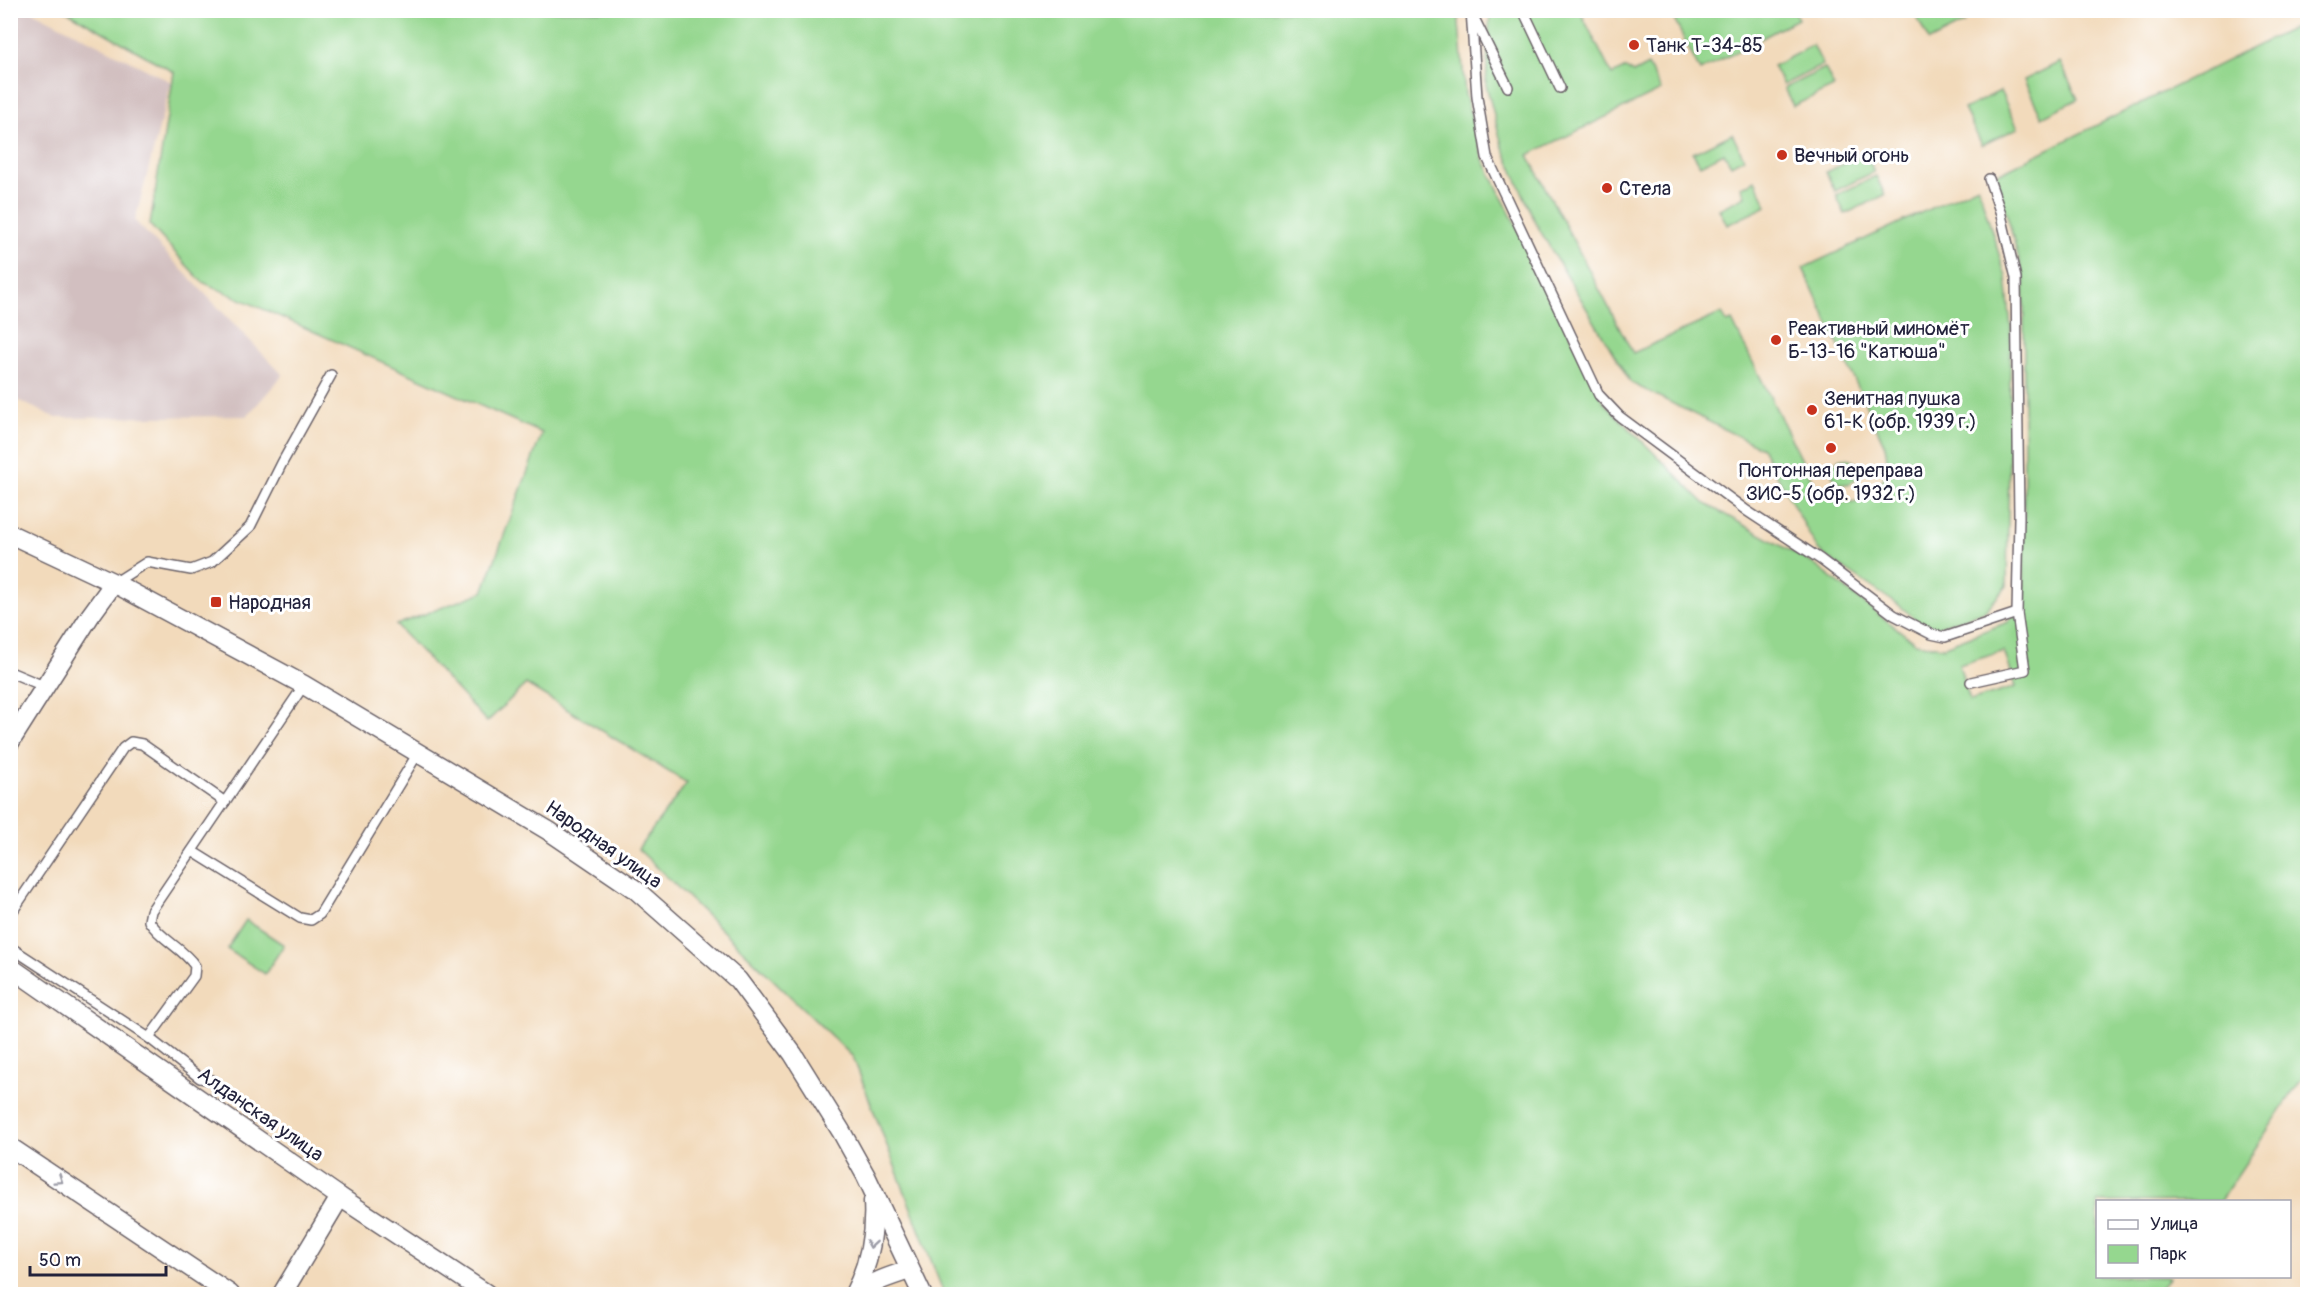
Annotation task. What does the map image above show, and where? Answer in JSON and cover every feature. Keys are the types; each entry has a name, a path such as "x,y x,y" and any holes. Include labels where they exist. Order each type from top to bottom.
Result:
{"street":[{"name":"Народная улица","path":"10,534 114,583 304,685 549,831 636,891 738,980 793,1054 841,1131 873,1190 922,1294"},
{"path":"10,742 90,616 114,583"},
{"name":"Алданская улица","path":"10,968 340,1197 488,1294"},
{"path":"10,1147 230,1294"},
{"path":"854,1294 870,1251 874,1222 873,1190"},
{"path":"282,1294 340,1197"},
{"path":"859,1294 874,1284 909,1270"}],"lane":[{"path":"1522,10 1560,88"},
{"path":"1471,11 1508,87"},
{"path":"1471,11 1477,97 1487,157 1599,395 1619,416 1747,511 1820,559 1894,615 1930,634 1945,637 2017,613"},
{"path":"1971,682 2025,670 2017,613 2019,517 2016,278 2000,211 1989,179"},
{"path":"114,583 147,562 190,570 212,562 250,526 331,375"},
{"path":"10,672 46,687"},
{"path":"148,1038 194,976 195,966 190,958 154,930 149,921 151,911 304,685"},
{"path":"10,915 123,748 131,742 142,744 225,802"},
{"path":"192,851 300,918 311,920 320,914 418,753"},
{"path":"10,947 148,1038 200,1078 212,1080"}],"shaded area":[{"path":"11,10 32,11 171,82 135,221 283,375 247,416 56,418 11,397"}],"green space":[{"path":"66,11 1458,11 1465,94 1483,159 1605,404 1704,503 1812,563 1916,643 1942,647 2008,622 2024,603 2024,278 1996,175 2307,21 2307,1071 2221,1200 2096,1200 2096,1278 2168,1278 2157,1294 944,1294 853,1057 638,849 687,783 526,684 487,722 396,625 483,592 542,433 202,282 150,225 174,72","holes":["2004,651 2016,687 1970,701 1959,665"]},
{"path":"1490,11 1580,11 1612,75 1626,68 1633,73 1648,65 1661,90 1528,155 1633,353 1722,313 1727,323 1732,321 1815,486 1828,496 1842,501 1855,501 1867,497 1877,489 1884,477 1887,463 1885,446 1803,268 1978,186 2006,277 2011,328 2007,586 1985,611 1928,630 1900,606 1817,548 1762,448 1631,383 1536,224 1502,145 1486,85"},
{"path":"1670,11 1794,11 1798,19 1700,71"},
{"path":"1914,11 1958,11 1965,23 1929,41"},
{"path":"1813,45 1823,65 1783,85 1773,66"},
{"path":"2060,62 2078,99 2042,117 2024,80"},
{"path":"1825,68 1834,87 1793,106 1784,88"},
{"path":"2000,91 2018,128 1982,145 1964,109"},
{"path":"1732,134 1744,158 1731,165 1724,153 1700,165 1693,153"},
{"path":"1866,153 1874,172 1835,191 1826,172"},
{"path":"1876,176 1885,195 1845,214 1836,195"},
{"path":"1755,180 1767,206 1727,225 1719,209 1745,196 1741,187"},
{"path":"1845,458 1854,462 1858,471 1854,480 1845,484 1836,480 1832,471 1836,462"},
{"path":"246,920 284,945 265,974 227,949"}],"place":[{"name":"Танк Т-34-85","path":"1634,45"},
{"name":"Вечный огонь","path":"1782,155"},
{"name":"Стела","path":"1607,188"},
{"name":"Реактивный миномёт Б-13-16 \"Катюша\"","path":"1776,340"},
{"name":"Зенитная пушка 61-К (обр. 1939 г.)","path":"1812,410"},
{"name":"Понтонная переправа ЗИС-5 (обр. 1932 г.)","path":"1831,448"},
{"name":"Народная","path":"216,602"}]}
